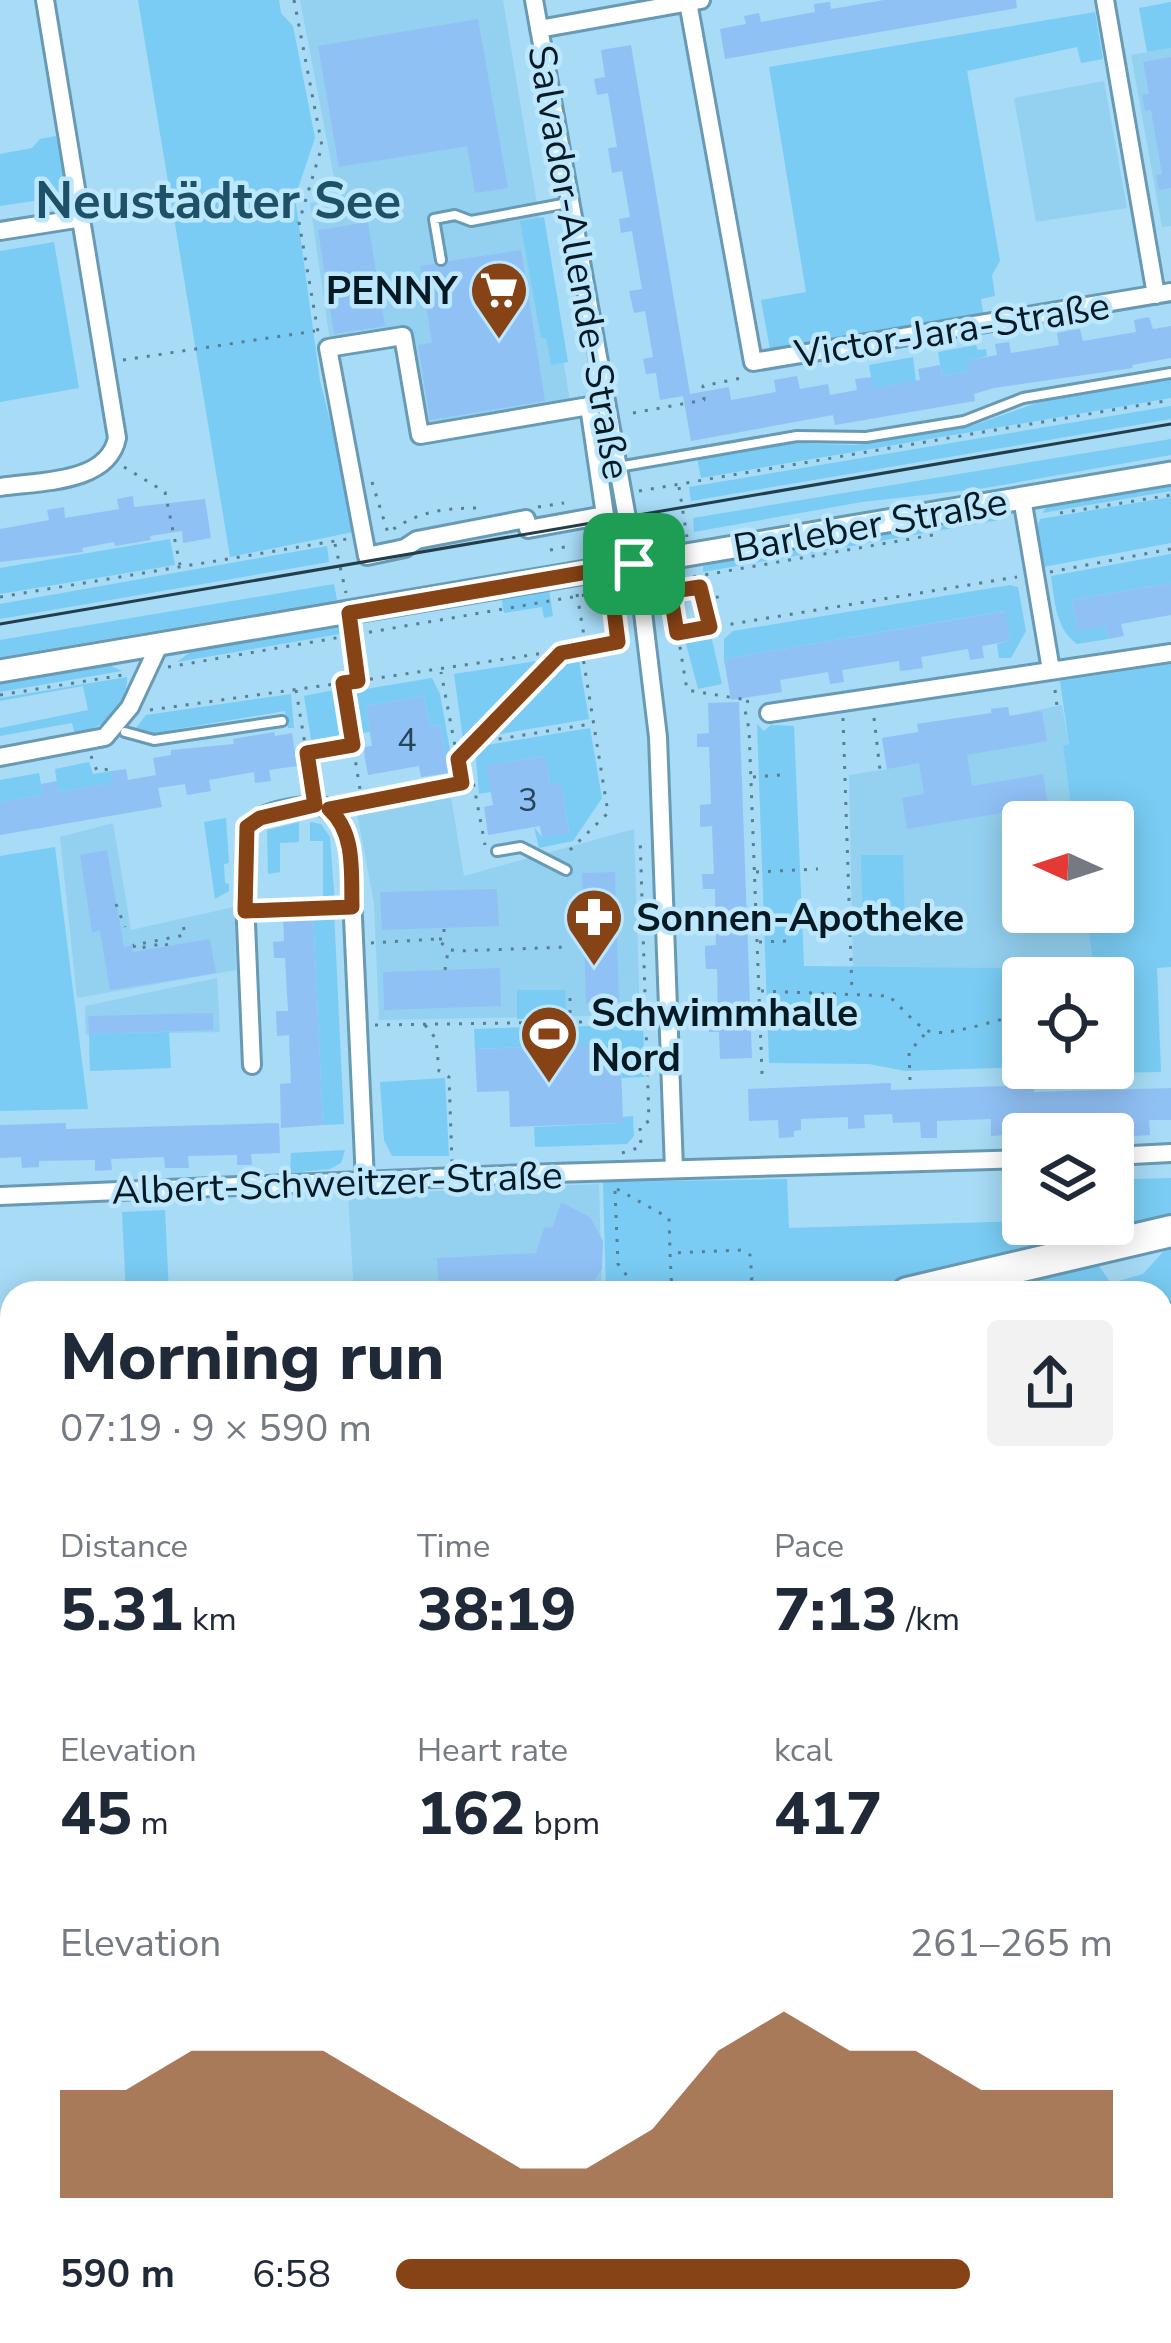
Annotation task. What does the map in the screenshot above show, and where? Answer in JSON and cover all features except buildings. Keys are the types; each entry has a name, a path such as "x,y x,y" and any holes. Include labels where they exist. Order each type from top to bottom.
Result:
{"highway":[{"path":"958,1281 1171,1231"}],"street":[{"path":"0,488 84,473 110,458 117,442 45,0"},
{"name":"Salvador-Allende-Straße","path":"534,0 640,596 658,737 674,1169"},
{"name":"Victor-Jara-Straße","path":"696,1 754,362 1164,293 1105,0"},
{"path":"538,29 696,1"},
{"path":"0,231 82,218"},
{"path":"403,336 420,435 589,406 605,515 529,529 526,519 416,540 405,548 367,556 363,536 328,348 403,336"},
{"name":"Barleber Straße","path":"0,671 160,643 350,623 634,564 1171,472"},
{"path":"1022,498 1051,670"},
{"path":"0,757 105,737 130,707 160,643"},
{"path":"769,713 1171,652"},
{"path":"252,1065 245,911 247,827 260,818 322,807 341,821 347,838 365,1181"},
{"path":"1134,1155 1171,1153"},
{"name":"Albert-Schweitzer-Straße","path":"0,1196 1002,1160"}],"lane":[{"path":"441,260 434,219 455,215 471,220 569,202"},
{"path":"617,468 797,436 857,438 964,421 1023,398 1171,373"},
{"path":"125,732 154,740 282,721"},
{"path":"497,851 521,847 566,870"}],"path":[{"path":"120,360 317,331 299,222 322,146 294,0"},
{"path":"632,413 704,400 703,386 746,378 754,362"},
{"name":"Barleber Straße","path":"687,537 679,486 1171,400"},
{"path":"110,458 165,493 180,567"},
{"path":"368,471 388,532 410,517 448,508 489,508"},
{"name":"Barleber Straße","path":"1062,513 1171,495"},
{"name":"Barleber Straße","path":"674,580 942,533"},
{"path":"0,597 363,536"},
{"path":"334,541 358,681"},
{"path":"550,550 570,546"},
{"path":"677,633 1171,549"},
{"path":"693,576 710,627"},
{"path":"570,850 608,812 576,584"},
{"path":"142,712 618,642 613,602 700,587"},
{"path":"175,666 350,623 614,590"},
{"path":"670,591 687,690 748,700 769,713"},
{"path":"704,599 724,596"},
{"path":"458,759 561,653"},
{"path":"441,670 462,783"},
{"path":"0,695 124,675"},
{"path":"343,683 362,802"},
{"path":"296,688 322,807 473,781 487,853 497,851"},
{"path":"871,698 880,770"},
{"path":"748,700 762,1074"},
{"path":"842,702 852,992"},
{"path":"473,743 594,724"},
{"path":"307,753 353,745"},
{"path":"91,756 97,771 115,768"},
{"path":"751,777 780,776"},
{"path":"614,1156 641,1147 640,1126 649,1121 640,837"},
{"path":"754,872 818,869"},
{"path":"118,903 125,927"},
{"path":"245,911 352,907"},
{"path":"134,945 185,935 183,924"},
{"path":"370,943 445,939 444,928"},
{"path":"132,933 134,949 166,946"},
{"path":"437,939 448,949 568,947"},
{"path":"757,943 787,940"},
{"path":"445,970 448,949"},
{"path":"759,991 889,995 927,1031 944,1034 1002,1019"},
{"path":"570,998 571,1023"},
{"path":"373,1025 646,1021"},
{"path":"424,1023 436,1039 439,1071 448,1077 452,1164"},
{"path":"910,1080 909,1052 927,1031"},
{"path":"631,1281 618,1264 615,1187 669,1218 671,1281"},
{"path":"670,1253 744,1250 750,1255 751,1281"}],"shaded area":[{"path":"138,0 279,0 281,13 293,26 315,138 295,197 320,381 358,531 230,557"},
{"path":"300,0 503,0 571,407 422,432 404,333 330,341 310,203 338,198"},
{"path":"1171,2 1171,48 1147,52 1139,8"},
{"path":"1095,12 1103,59 1081,63 1077,47 967,71 1000,261 992,275 995,296 981,299 984,318 770,349 761,300 806,292 769,67"},
{"path":"1171,48 1171,226 1162,227 1131,55"},
{"path":"1104,81 1127,208 1036,222 1014,98"},
{"path":"56,136 66,180 61,198 42,212 40,200 0,206 0,154 32,148 40,139"},
{"path":"544,217 568,362 551,365 546,338 541,338 520,221"},
{"path":"54,242 79,388 0,402 0,251"},
{"path":"976,345 978,350 986,349 987,356 969,360 970,371 942,376 938,352"},
{"path":"913,357 916,381 873,388 869,365"},
{"path":"1171,380 1171,398 701,478 697,458 789,443 855,445 974,425 1040,402"},
{"path":"1171,406 1171,419 691,501 689,487"},
{"path":"1171,439 1171,455 694,532 693,518"},
{"path":"1171,484 1171,491 1042,513 1049,504"},
{"path":"1171,497 1171,543 1043,567 1040,563 1035,533 1040,519"},
{"path":"992,513 1005,519 703,572 703,566 729,560"},
{"path":"170,539 175,565 0,594 0,568"},
{"path":"327,546 329,562 0,619 0,604"},
{"path":"1171,554 1171,583 1072,600 1077,630 1106,626 1108,639 1077,644 1070,638 1057,613 1051,576"},
{"path":"334,584 337,600 0,657 0,640"},
{"path":"1018,587 1026,631 1011,658 999,658 997,644 1010,641 1004,611 724,659 724,639 733,631"},
{"path":"549,589 553,616 544,618 542,607 504,613 501,596"},
{"path":"339,626 340,634 177,662 193,650"},
{"path":"711,635 722,684 698,689 685,640"},
{"path":"578,655 589,719 487,736 562,658"},
{"path":"549,659 473,738 463,739 454,674"},
{"path":"1171,664 1171,967 1157,968 1161,1072 1134,1072 1134,957 1092,957 1089,933 1134,933 1134,801 1070,801 1063,746 1069,744 1060,681"},
{"path":"109,665 122,671 0,692 0,683"},
{"path":"127,677 118,708 95,727 75,734 72,723 0,736 0,728 88,710 83,686 0,698"},
{"path":"432,678 440,694 453,767 448,768 440,725 430,727 424,696 366,706 370,732 359,733 354,691"},
{"path":"334,690 343,740 312,745 304,696"},
{"path":"291,694 294,728 288,728 285,711 154,733 136,728 146,715"},
{"path":"1062,705 1070,801 1002,801 1002,933 1089,933 1092,957 1002,957 1002,969 853,968 849,775 887,769 882,738 918,732 917,724 1008,707 1010,716"},
{"path":"757,724 764,731 771,725 794,726 804,966 1002,968 1002,1068 905,1071 869,1064 769,1063"},
{"path":"590,728 602,798 573,841 539,848 534,827 542,837 569,832 561,784 550,785 545,756 487,765 491,792 479,794 475,747"},
{"path":"89,762 93,774 111,771 113,783 58,792 55,769"},
{"path":"39,773 43,795 0,802 0,780"},
{"path":"450,791 464,876 634,829 640,1015 379,1020 374,903 356,808"},
{"path":"226,818 229,863 224,864 229,891 215,899 204,822"},
{"path":"299,822 299,842 280,843 280,872 268,874 267,830"},
{"path":"310,822 321,824 330,837 335,904 323,905 323,841 310,841"},
{"path":"113,823 131,930 234,907 236,970 77,998 60,837"},
{"path":"55,847 88,1109 0,1111 0,856"},
{"path":"861,855 903,855 905,929 863,930"},
{"path":"334,910 344,1124 323,1125 313,911"},
{"path":"217,978 220,1032 86,1035 85,1006"},
{"path":"517,990 565,990 566,1018 517,1019"},
{"path":"643,1024 645,1077 622,1078 621,1068 606,1069 565,1046 565,1027"},
{"path":"557,1026 557,1046 475,1049 474,1029"},
{"path":"169,1032 171,1068 90,1071 89,1034"},
{"path":"445,1078 449,1156 392,1156 384,1140 380,1082"},
{"path":"633,1116 634,1136 627,1144 535,1147 534,1127 622,1123 623,1117"},
{"path":"345,1150 341,1163 330,1169 290,1173 291,1153"},
{"path":"1171,1178 1171,1217 1134,1223 1134,1179"},
{"path":"787,1179 789,1228 1002,1222 1002,1245 1039,1245 890,1281 606,1281 603,1182"},
{"path":"599,1184 602,1281 353,1281 348,1195"},
{"path":"165,1210 168,1281 125,1281 122,1212"},
{"path":"1171,1243 1171,1281 1118,1281 1143,1274"},
{"path":"1099,1266 1110,1281 1025,1281"}],"tram line":[{"path":"0,624 1171,424"}],"place":[{"name":"PENNY","path":"499,341"},
{"name":"Sonnen-Apotheke","path":"594,968"},
{"name":"Schwimmhalle Nord","path":"549,1085"}],"district":[{"name":"Neustädter See","path":"218,200"}],"route":[{"path":"634,564 349,613 358,681 343,683 353,745 307,753 315,805 260,818 247,827 245,911 352,907 347,838 341,821 329,809 462,783 458,759 561,653 618,642 613,602 640,596 670,591 677,633 710,627 700,587 666,592 640,596 634,564"}]}
